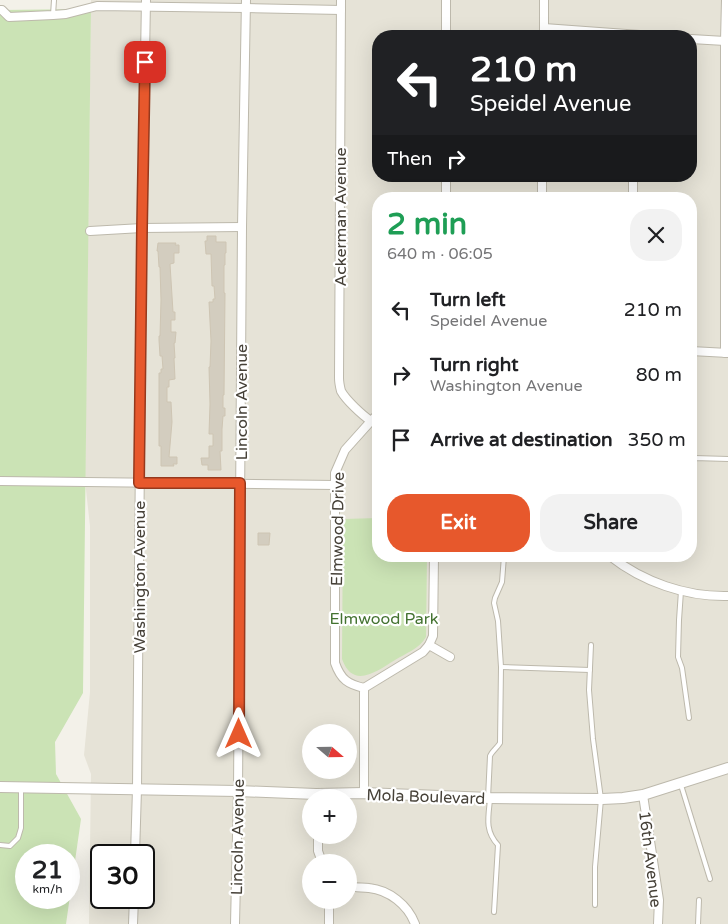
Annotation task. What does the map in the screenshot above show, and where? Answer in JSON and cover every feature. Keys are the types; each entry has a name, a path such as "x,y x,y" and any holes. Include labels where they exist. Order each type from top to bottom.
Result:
{"street":[{"name":"Ackerman Avenue","path":"341,0 339,378 341,390 362,415 371,421"},
{"path":"446,0 446,30"},
{"path":"544,0 544,28 566,30"},
{"path":"697,351 726,353 726,0"},
{"path":"0,10 9,16 66,14 97,6 146,4 246,4 341,10"},
{"name":"Washington Avenue","path":"135,844 146,4"},
{"name":"Lincoln Avenue","path":"235,924 246,4"},
{"path":"697,39 725,41"},
{"path":"90,231 142,228 242,227"},
{"name":"Elmwood Drive","path":"364,688 350,684 338,672 335,663 335,473 345,450 371,421"},
{"path":"0,481 335,485"},
{"path":"364,793 364,688 423,652 429,644 433,636 434,562"},
{"path":"619,562 647,579 681,591 728,596"},
{"path":"429,644 450,657"},
{"name":"Mola Boulevard","path":"357,793 489,798 623,798 643,795 728,768"},
{"name":"Mola Boulevard","path":"0,787 238,791 302,795"},
{"name":"16th Avenue","path":"643,795 659,900 658,924"},
{"path":"357,887 380,890 390,895 407,910 414,924"},
{"path":"133,924 134,909"},
{"path":"329,909 329,924"}],"lane":[{"path":"53,15 54,0"},
{"path":"697,458 728,459"},
{"path":"494,912 498,845 488,826 490,756 500,743 501,667 498,621 494,603 502,582 504,562"},
{"path":"681,591 678,657 682,668 689,718"},
{"path":"591,645 590,710 602,799 595,867 595,905"},
{"path":"501,667 590,670"},
{"path":"680,783 710,879"},
{"path":"0,845 10,846 18,838 21,828 21,787"},
{"path":"698,924 700,900"}],"shaded area":[{"path":"91,0 728,0 728,924 89,924 90,849 90,909 155,909 155,844 90,844 91,774 84,755 90,692 90,526 85,481"}],"green space":[{"path":"91,9 83,693 55,742 56,774 81,819 77,844 15,844 15,909 68,909 66,924 0,924 0,10"},
{"name":"Elmwood Park","path":"372,518 372,562 427,562 426,637 416,648 381,669 359,676 352,674 342,659 343,519"}],"building":[{"path":"207,236 216,236 216,242 226,242 224,265 223,395 225,416 223,416 222,451 220,451 221,470 208,470 208,465 202,465 201,458 209,458 209,446 213,446 213,434 209,434 211,341 209,302 213,302 213,299 215,299 214,286 212,286 211,254 206,254 205,241 207,241"},
{"path":"158,243 176,243 175,245 179,245 179,253 174,253 174,263 170,264 173,312 175,312 175,320 171,320 171,332 176,332 174,343 175,379 169,380 169,387 167,387 167,402 171,402 172,422 169,457 177,457 177,464 173,464 174,466 161,466 161,446 159,446 159,373 163,369 159,340 161,300"},
{"path":"258,533 270,533 269,545 258,545"}],"route":[{"path":"145,62 139,483 240,483 239,734"}]}
